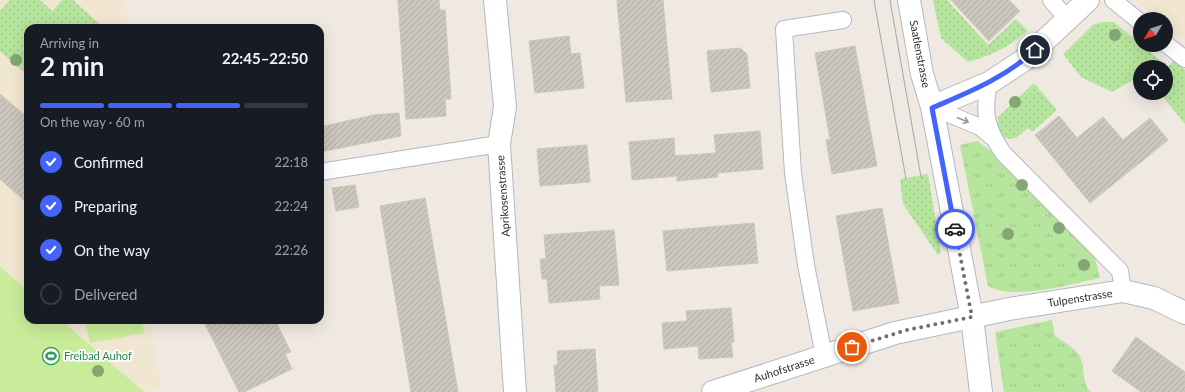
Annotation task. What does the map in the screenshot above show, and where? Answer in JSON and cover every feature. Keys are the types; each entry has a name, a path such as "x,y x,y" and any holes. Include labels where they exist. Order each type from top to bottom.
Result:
{"street":[{"name":"Aprikosenstrasse","path":"495,0 505,107 499,144 515,392"},
{"name":"Saatlenstrasse","path":"909,0 922,74 932,108 972,317 981,392"},
{"path":"932,108 989,83 1024,60 1088,0"},
{"name":"Tulpenstrasse","path":"972,317 1123,291 1154,298 1185,313"},
{"name":"Auhofstrasse","path":"713,392 895,333 972,317"}],"lane":[{"path":"1051,0 1068,20"},
{"path":"1112,0 1133,16"},
{"path":"824,356 806,265 793,173 784,29 843,20"},
{"path":"1173,50 1185,59"},
{"path":"989,83 986,107 987,120 992,137"},
{"path":"932,108 980,127 992,137 1004,153 1120,271 1123,291"},
{"path":"324,171 499,144"}],"shaded area":[{"path":"0,0 126,0 127,24 24,24 24,288 0,267"},
{"path":"1135,0 1185,0 1185,41 1173,32 1173,12 1150,12"},
{"path":"66,324 150,324 162,389 144,392"}],"green space":[{"path":"10,0 40,0 52,11 62,0 73,0 100,24 24,24 24,72 0,51 0,11"},
{"path":"933,0 947,0 988,45 1016,19 1028,31 1014,42 1000,50 968,62 941,38"},
{"path":"1114,22 1133,38 1133,52 1150,52 1160,60 1133,60 1133,80 1112,92 1081,77 1063,54 1094,24"},
{"path":"1174,60 1185,70 1185,124 1166,100 1173,100"},
{"path":"1034,83 1057,110 1032,132 1028,128 1015,138 1006,138 999,129 998,117"},
{"path":"977,141 999,157 1070,229 1095,258 1100,278 1027,292 999,290 988,286 960,145"},
{"path":"928,174 941,253 938,255 903,204 900,179"},
{"name":"Freibad Auhof","path":"0,267 24,288 24,324 66,324 144,392 0,392"},
{"path":"1052,320 1055,336 1077,352 1081,359 1086,385 1091,392 1004,392 995,332"},
{"path":"86,324 143,324 144,333 90,343"}],"building":[{"path":"398,0 439,0 440,10 445,10 451,99 445,99 446,116 406,119"},
{"path":"617,0 663,0 672,99 626,102"},
{"path":"951,0 1009,0 1020,11 989,41"},
{"path":"569,36 571,54 580,53 584,88 535,93 529,41"},
{"path":"855,46 877,166 832,174 826,140 830,139 815,53"},
{"path":"740,48 747,54 750,88 711,92 707,51"},
{"path":"0,94 24,115 24,200 0,179"},
{"path":"399,113 401,136 324,151 324,126 373,115"},
{"path":"1059,116 1077,138 1103,117 1123,140 1150,118 1168,140 1090,203 1035,135"},
{"path":"760,131 763,169 717,173 718,177 677,181 677,176 632,180 629,142 674,138 675,156 716,153 714,135"},
{"path":"587,145 590,182 540,186 537,149"},
{"path":"355,185 359,207 336,211 332,188"},
{"path":"425,198 458,392 411,392 380,206"},
{"path":"882,208 899,303 853,311 836,216"},
{"path":"754,223 758,263 667,271 663,231"},
{"path":"614,230 619,285 599,286 600,299 549,303 547,279 542,279 540,259 546,259 544,235"},
{"path":"731,308 734,342 731,342 733,357 699,359 698,346 664,349 662,323 687,321 686,311"},
{"path":"205,324 277,324 291,352 285,354 292,369 244,392 239,392"},
{"path":"1136,337 1185,372 1185,392 1141,392 1112,371"},
{"path":"595,349 598,392 556,392 554,365 558,365 557,351"}],"tram line":[{"path":"874,0 906,179"},
{"path":"890,0 921,177"}],"way so far":[{"path":"852,347 895,333 972,317 955,229"}],"place":[{"name":"Freibad Auhof","path":"51,356"}],"route":[{"path":"955,229 932,108 989,83 1024,60 1035,50"}]}
